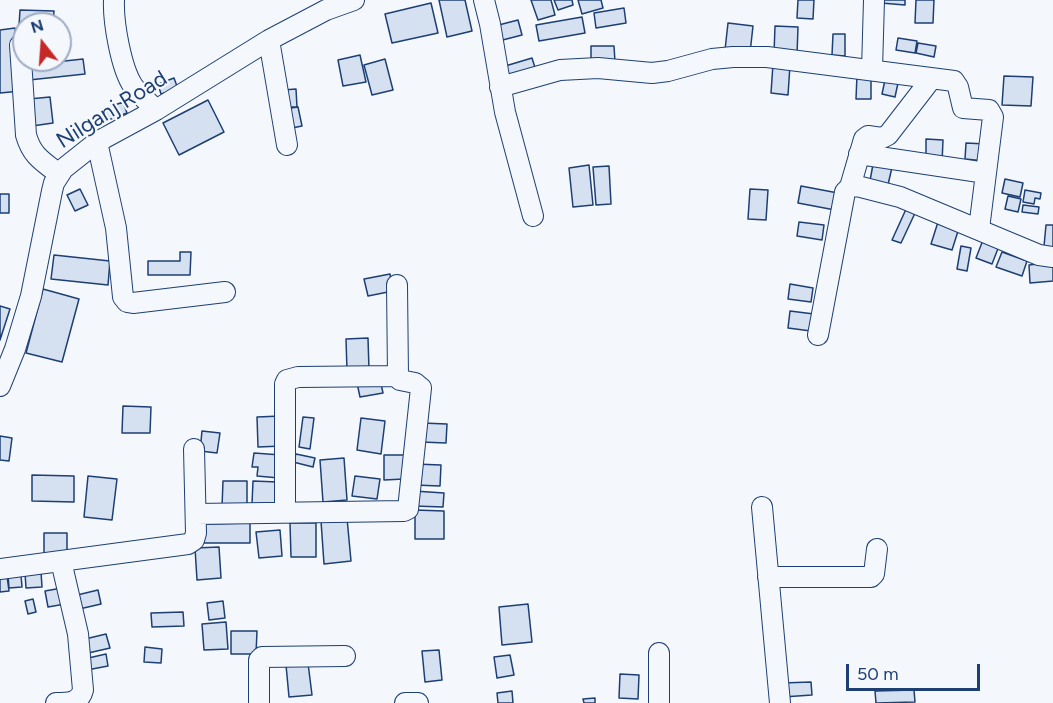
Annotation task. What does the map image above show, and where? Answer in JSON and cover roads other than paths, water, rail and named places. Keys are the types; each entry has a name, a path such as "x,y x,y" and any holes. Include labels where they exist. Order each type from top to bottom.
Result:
{"street":[{"path":"114,0 116,28 126,72 134,86 156,110"},
{"name":"Nilganj Road","path":"0,386 32,296 54,183 66,165 97,142 156,110 269,40 326,10 354,0"},
{"path":"484,0 500,87 533,216"},
{"path":"872,70 874,0"},
{"path":"269,40 287,145"},
{"path":"500,87 560,70 611,68 652,73 712,59 733,57 767,57 954,81 963,108 989,110 993,117 979,229"},
{"path":"22,72 28,144 39,159 59,174"},
{"path":"818,335 845,192 850,187 866,136 882,138 888,135 932,78"},
{"path":"97,142 116,228 123,297 127,302 225,292"},
{"path":"859,154 986,173"},
{"path":"850,187 858,186 894,195 1039,255 1053,257"},
{"path":"196,514 404,511 408,509 421,388 415,383 400,380 398,376 397,285"},
{"path":"285,512 285,384 287,380 298,376 398,376"},
{"path":"0,569 188,544 194,540 196,533 194,449"},
{"path":"762,507 780,703"},
{"path":"768,577 871,577 874,574 877,549"},
{"path":"56,703 70,703 77,700 82,696 83,690 78,634 61,561"},
{"path":"659,653 659,703"},
{"path":"259,703 259,660 262,657 345,656"},
{"path":"405,703 418,703"}]}
